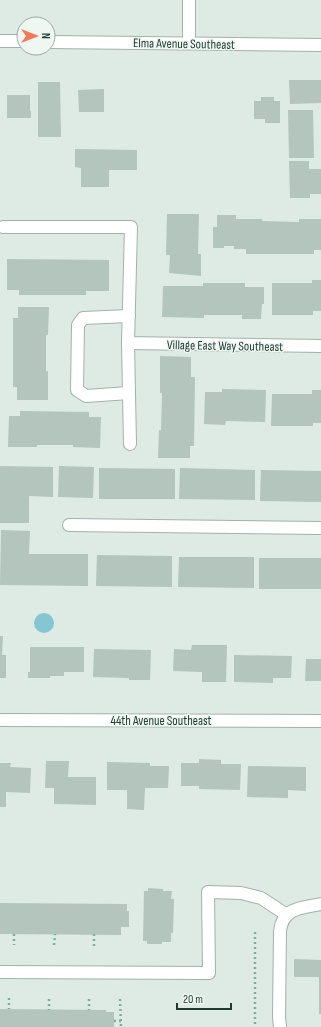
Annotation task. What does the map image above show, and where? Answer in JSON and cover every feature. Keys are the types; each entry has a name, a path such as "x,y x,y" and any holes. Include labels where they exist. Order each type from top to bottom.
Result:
{"street":[{"path":"189,0 189,43"},
{"path":"0,41 16,41"},
{"name":"Elma Avenue Southeast","path":"56,42 321,45"},
{"path":"3,227 131,228 128,343 130,444"},
{"path":"129,316 83,318 78,325 77,390 86,396 129,393"},
{"name":"Village East Way Southeast","path":"128,343 321,346"},
{"path":"69,525 321,528"},
{"name":"44th Avenue Southeast","path":"0,720 321,721"},
{"path":"0,972 209,973 208,892 241,893 261,898 287,915"},
{"path":"280,1027 281,922 284,917 296,909 321,904"}],"path":[{"path":"255,932 256,1027"},
{"path":"14,934 14,945"},
{"path":"54,945 55,934"},
{"path":"94,934 94,947"},
{"path":"9,998 9,1009"},
{"path":"49,999 49,1010"},
{"path":"89,999 89,1010"},
{"path":"120,999 121,1027"},
{"path":"114,1021 121,1021"}],"water":[{"path":"44,613 51,616 54,623 51,630 44,633 37,630 34,623 37,616"}],"building":[{"path":"289,80 321,80 321,103 290,104"},
{"path":"38,82 60,82 61,137 38,137"},
{"path":"104,89 104,112 79,112 78,90"},
{"path":"7,95 30,95 31,118 7,118"},
{"path":"261,97 274,97 274,101 280,101 280,123 265,123 265,119 254,119 254,101 261,101"},
{"path":"288,110 313,110 314,158 289,158"},
{"path":"75,149 137,150 137,170 109,170 109,187 81,187 81,168 75,167"},
{"path":"289,161 309,161 309,169 321,169 321,194 310,194 310,198 290,198"},
{"path":"167,214 199,214 198,254 201,254 201,276 169,273 170,255 166,255"},
{"path":"217,215 236,215 236,219 262,219 262,221 299,222 299,219 321,219 321,250 314,250 314,254 246,254 246,249 234,249 234,246 213,248 213,227 217,227"},
{"path":"7,259 109,260 109,291 86,291 86,295 19,295 19,290 7,290"},
{"path":"312,280 321,280 321,311 313,311 313,315 272,315 272,283 312,283"},
{"path":"203,283 245,283 245,287 264,287 264,304 262,304 261,319 242,319 242,315 204,315 204,318 162,317 163,286 203,286"},
{"path":"18,307 49,307 48,335 46,335 48,400 17,400 17,387 13,387 13,318 18,318"},
{"path":"160,356 191,357 191,377 195,377 194,446 190,446 190,458 158,458 159,430 161,430 162,393 160,393"},
{"path":"222,389 266,390 265,422 226,421 225,425 204,424 205,392 222,392"},
{"path":"312,390 321,390 321,423 313,423 313,426 271,426 272,394 312,394"},
{"path":"20,411 89,412 89,417 101,417 100,448 73,447 73,445 8,447 9,416 20,416"},
{"path":"0,466 53,467 53,497 29,496 29,523 0,523"},
{"path":"59,466 94,467 93,498 58,497"},
{"path":"99,468 175,469 175,499 99,499"},
{"path":"180,468 255,470 255,500 179,499"},
{"path":"261,470 321,471 321,502 260,501"},
{"path":"1,530 30,531 29,554 88,554 88,586 0,585"},
{"path":"97,555 172,556 172,587 96,586"},
{"path":"179,557 254,557 254,588 178,587"},
{"path":"259,558 321,558 321,589 259,589"},
{"path":"0,636 3,636 2,655 6,655 6,678 0,678"},
{"path":"192,645 227,645 226,682 202,682 202,672 173,671 174,649 191,650"},
{"path":"30,647 84,647 84,672 64,672 64,676 50,676 50,678 28,678 28,672 30,672"},
{"path":"94,649 151,650 150,680 93,677"},
{"path":"234,655 292,656 291,678 273,678 273,683 234,682"},
{"path":"306,659 321,659 321,681 305,681"},
{"path":"199,759 221,760 221,764 241,764 240,790 199,789 199,786 181,786 181,763 199,763"},
{"path":"46,761 69,761 68,777 96,777 96,805 54,804 54,788 45,788"},
{"path":"107,762 150,763 150,766 169,766 168,788 145,788 144,810 127,809 127,790 107,790"},
{"path":"0,763 11,763 10,767 31,768 30,793 6,792 6,807 0,807"},
{"path":"248,766 306,767 306,791 288,790 288,798 247,797"},
{"path":"148,888 172,891 171,899 174,899 173,933 171,933 171,942 162,942 162,944 147,944 147,941 143,941 144,891 148,891"},
{"path":"0,903 127,904 127,911 129,911 129,927 121,927 121,935 0,934"},
{"path":"294,959 321,960 321,1014 319,1014 319,977 294,977"},
{"path":"0,1009 106,1010 106,1012 114,1012 114,1027 0,1027"}]}
